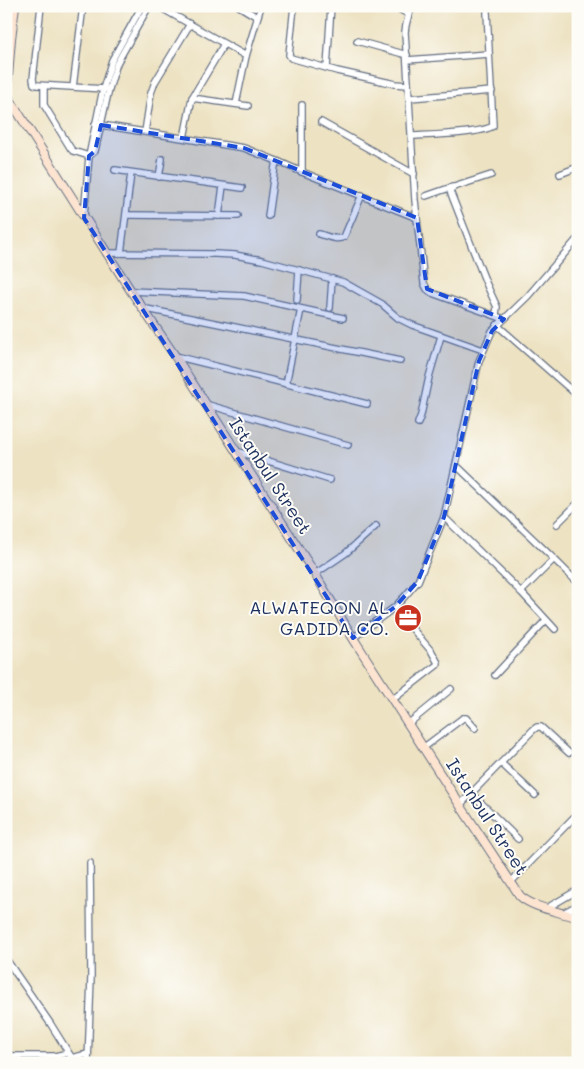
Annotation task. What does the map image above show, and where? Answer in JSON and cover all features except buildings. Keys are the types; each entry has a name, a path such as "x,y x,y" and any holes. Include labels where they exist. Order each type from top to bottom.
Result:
{"street":[{"name":"Istanbul Street","path":"15,6 8,73 8,96 106,253 175,356 315,574 392,700 520,896 526,901 578,918"},
{"path":"41,6 34,84 37,86 106,89"},
{"path":"73,87 83,6"},
{"path":"84,218 89,156 95,151 98,124 112,60 142,6"},
{"path":"106,89 117,63 150,6"},
{"path":"158,6 246,56"},
{"path":"239,6 257,17"},
{"path":"236,104 246,56 260,6"},
{"path":"294,6 289,55 291,58 395,84 408,85"},
{"path":"327,68 331,6"},
{"path":"394,6 408,14"},
{"path":"414,6 408,14 405,32 417,218 424,283 427,290 432,293 504,319"},
{"path":"412,136 491,128 494,123 487,12"},
{"path":"144,132 151,93 155,82 190,24"},
{"path":"357,41 407,58 489,54"},
{"path":"184,138 192,98 224,44"},
{"path":"44,86 44,105 71,149 89,156"},
{"path":"410,98 492,91"},
{"path":"192,98 248,106"},
{"path":"302,105 302,172"},
{"path":"321,122 414,174"},
{"path":"98,124 244,148 417,218"},
{"path":"159,177 162,159"},
{"path":"268,216 277,161"},
{"path":"560,174 578,167"},
{"path":"115,170 242,188"},
{"path":"121,253 131,173"},
{"path":"426,196 491,175"},
{"path":"219,216 223,186"},
{"path":"454,187 451,189 450,194 497,307 496,315"},
{"path":"70,196 78,198 85,191"},
{"path":"318,234 336,239 344,237 362,195"},
{"path":"126,215 238,216"},
{"path":"353,638 388,613 414,587 424,568 444,517 479,360 492,331 528,296 578,238"},
{"path":"106,253 236,255 332,278 343,282 382,304 398,318 412,326 483,350"},
{"path":"297,300 299,270"},
{"path":"330,308 332,278"},
{"path":"131,291 244,296 343,318"},
{"path":"142,308 400,360"},
{"path":"286,384 301,309"},
{"path":"497,325 578,396"},
{"path":"418,423 441,336"},
{"path":"175,356 367,404"},
{"path":"205,404 348,445"},
{"path":"236,451 330,480"},
{"path":"456,464 578,584"},
{"path":"556,524 578,504"},
{"path":"444,517 555,629"},
{"path":"315,574 346,553 376,526"},
{"path":"520,592 554,559"},
{"path":"495,674 546,620"},
{"path":"392,700 438,663 432,652 410,626"},
{"path":"408,724 451,689"},
{"path":"423,748 463,718 466,718 476,728"},
{"path":"460,805 537,727 541,727 569,753"},
{"path":"501,763 535,796"},
{"path":"471,794 518,839"},
{"path":"511,882 578,813"},
{"path":"88,1063 91,977 90,863"},
{"path":"547,908 578,890"},
{"path":"563,913 578,905"},
{"path":"6,959 50,1023 71,1058"},
{"path":"6,1049 15,1063"},
{"path":"63,1063 71,1058 88,1054"},
{"path":"9,1056 71,1058"}],"highlighted area":[{"path":"101,125 244,148 417,218 427,289 504,319 492,331 479,361 444,517 418,581 395,607 353,638 84,218 89,156 95,151"}],"place":[{"name":"ALWATEQON AL GADIDA CO.","path":"408,618"}]}
